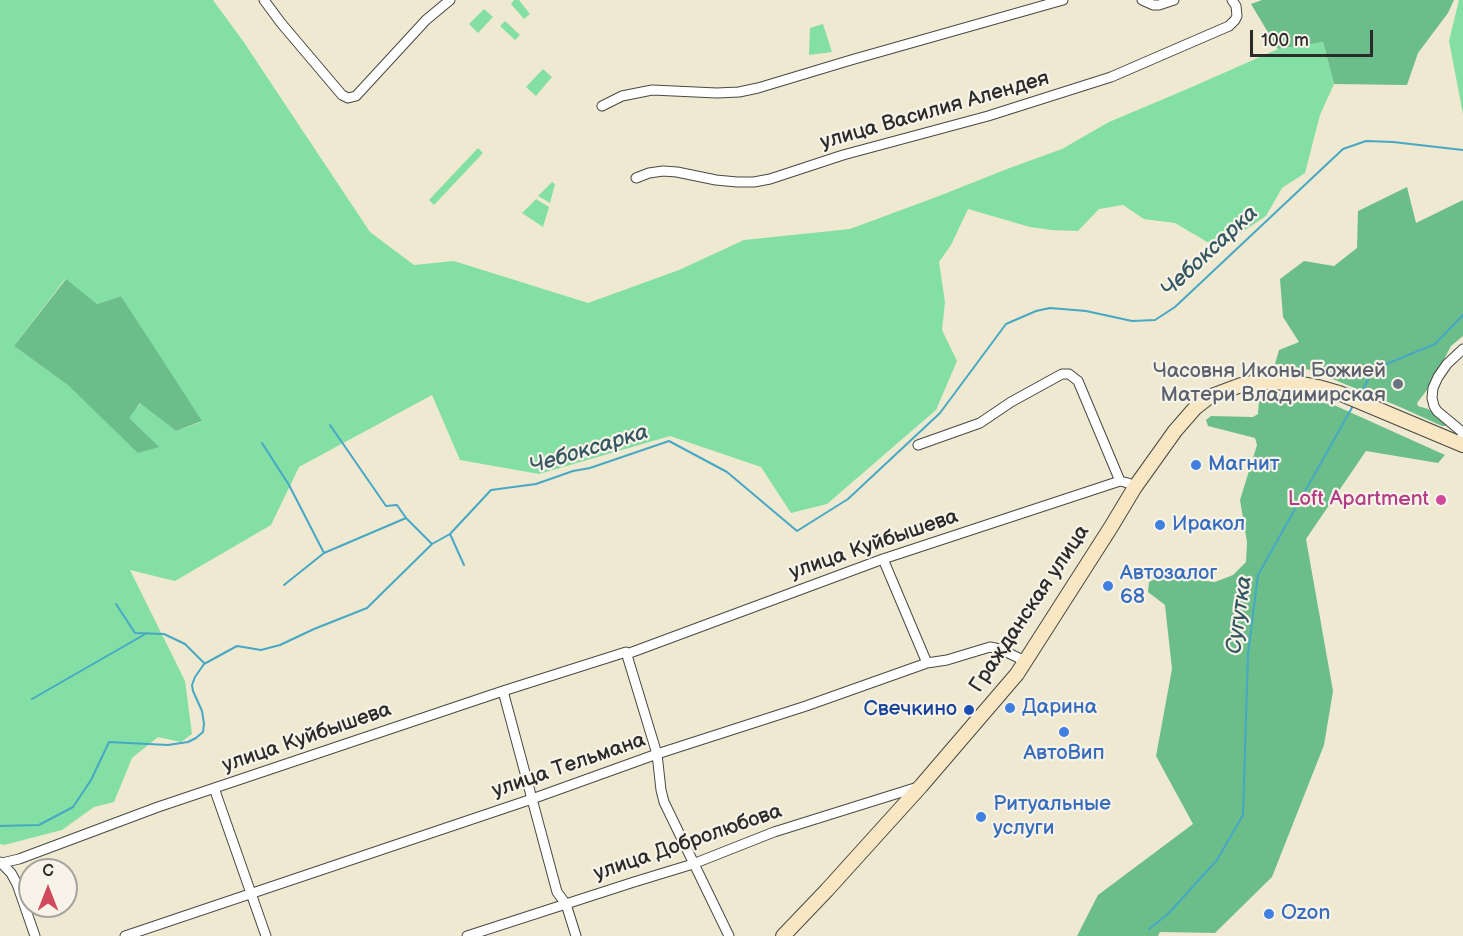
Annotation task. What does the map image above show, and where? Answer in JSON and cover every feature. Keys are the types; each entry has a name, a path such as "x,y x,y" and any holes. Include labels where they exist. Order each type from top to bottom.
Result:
{"main road":[{"name":"Гражданская улица","path":"784,936 921,786 990,706 1025,661 1135,488 1186,417 1209,397 1224,390 1256,382 1298,383 1339,393 1462,444"}],"street":[{"path":"264,0 342,95 350,98 356,96 426,20 450,0"},
{"path":"602,106 622,96 652,90 717,93 759,88 852,59 1063,0"},
{"path":"1142,0 1153,5 1174,0"},
{"name":"улица Василия Алендея","path":"636,178 663,171 716,180 754,182 843,155 988,116 1111,77 1229,26 1235,20 1237,11 1232,0"},
{"path":"1462,444 1461,431 1437,411 1432,398 1438,376 1463,349"},
{"path":"918,445 980,423 1011,402 1062,374 1069,374 1078,381 1120,481 1135,488"},
{"name":"улица Куйбышева","path":"1,863 19,859 158,807 503,691 627,653 884,559 1120,481"},
{"path":"884,559 927,663"},
{"name":"улица Тельмана","path":"125,936 250,892 532,799 657,754 807,706 927,663 990,647 1000,649 1025,661"},
{"path":"627,653 657,754 664,802 729,936"},
{"path":"503,691 557,892 566,904 576,936"},
{"name":"улица Добролюбова","path":"467,936 693,864 774,832 921,786"},
{"path":"214,788 266,936"},
{"path":"1,863 11,873 17,884 35,936"}],"green space":[{"path":"0,0 213,0 243,41 370,232 414,265 454,261 588,303 679,270 744,240 850,229 1062,149 1109,122 1278,49 1323,42 1334,84 1320,115 1305,173 1282,188 1266,216 1230,240 1214,246 1175,223 1144,219 1123,205 1099,209 1078,231 1030,227 968,209 951,245 939,262 945,302 942,330 957,361 936,410 827,504 791,513 761,467 670,436 539,474 460,460 432,395 299,467 271,525 175,581 130,570 185,681 192,734 181,742 158,737 132,758 114,802 94,807 62,830 4,845 0,844","holes":["65,279 97,304 121,296 201,422 176,431 141,403 128,417 69,386 14,346"]},
{"path":"514,0 519,0 530,14 524,19 511,4"},
{"path":"1262,0 1454,0 1448,13 1418,53 1407,85 1334,84 1323,42 1278,49 1251,4"},
{"path":"1459,0 1463,0 1463,114 1449,41"},
{"path":"484,9 493,17 478,33 469,24"},
{"path":"505,21 520,35 515,40 500,26"},
{"path":"823,24 832,52 809,55 810,28"},
{"path":"543,69 552,77 536,96 526,87"},
{"path":"478,148 483,153 434,205 429,200"},
{"path":"552,182 555,184 550,203 538,196"},
{"path":"1407,187 1416,223 1463,200 1463,336 1451,346 1430,386 1417,403 1418,406 1428,409 1446,422 1446,426 1311,370 1275,364 1279,350 1299,342 1283,317 1280,279 1304,261 1334,266 1357,248 1358,211"},
{"path":"536,199 549,207 543,227 522,213"},
{"path":"66,279 97,304 121,296 202,421 176,431 140,403 129,418 159,447 138,453 69,386 14,346"},
{"path":"1277,394 1334,405 1445,455 1438,463 1366,451 1306,539 1333,691 1324,745 1272,877 1215,933 1160,932 1158,936 1077,936 1098,895 1193,824 1156,756 1172,669 1165,605 1148,592 1149,582 1160,576 1215,582 1233,575 1246,562 1247,542 1240,500 1257,445 1255,438 1208,426 1206,420 1211,416 1253,417 1258,414 1259,401"}],"waterway":[{"name":"Чебоксарка","path":"0,826 39,825 73,807 91,780 109,742 168,745 188,742 196,738 203,732 204,724 202,711 192,685 204,664 237,646 261,650 280,645 367,608 432,544 450,534 491,490 536,484 669,441 727,472 797,531 848,499 940,413 1006,324 1036,311 1050,308 1086,311 1132,321 1155,320 1175,307 1343,149 1366,141 1463,150"},
{"name":"Сугутка","path":"1359,397 1369,378 1384,365 1435,344 1463,315"},
{"name":"Сугутка","path":"1149,929 1168,914 1217,860 1243,815 1248,654 1258,575 1354,404"},
{"path":"330,425 386,506 397,505 406,518"},
{"path":"262,443 289,485 324,553"},
{"path":"284,585 324,553 406,518 432,544"},
{"path":"450,534 464,565"},
{"path":"116,604 135,633 164,634 185,644 204,663"},
{"path":"32,699 147,633"}],"place":[{"name":"Часовня Иконы Божией Матери Владимирская","path":"1398,384"},
{"name":"Магнит","path":"1196,465"},
{"name":"Loft Apartment","path":"1441,500"},
{"name":"Иракол","path":"1160,525"},
{"name":"Автозалог 68","path":"1108,586"},
{"name":"Дарина","path":"1010,708"},
{"name":"Свечкино","path":"969,710"},
{"name":"АвтоВип","path":"1064,732"},
{"name":"Ритуальные услуги","path":"981,817"},
{"name":"Ozon","path":"1269,914"}]}
